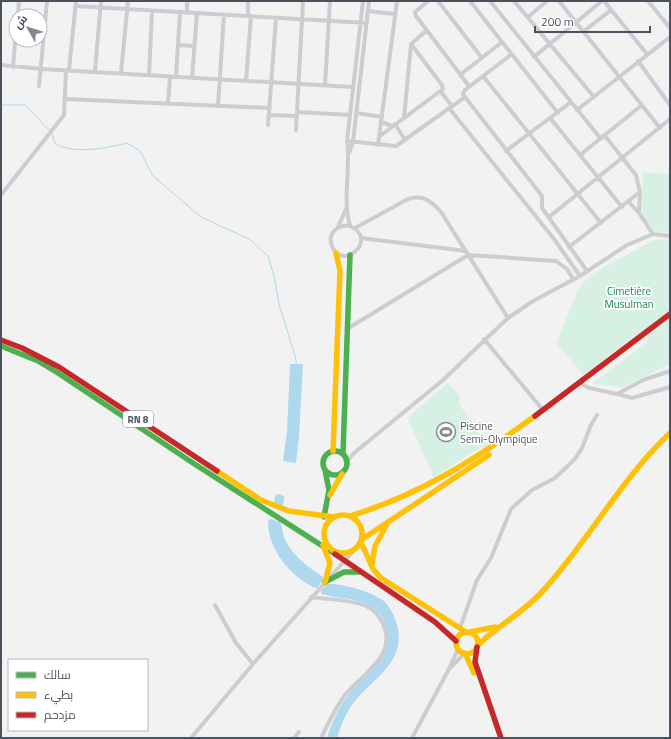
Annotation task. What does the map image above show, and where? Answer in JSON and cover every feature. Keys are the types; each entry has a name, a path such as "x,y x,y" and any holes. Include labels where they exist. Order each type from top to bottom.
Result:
{"main road":[{"path":"329,497 328,483 324,470 324,458 332,451 340,271 336,253"},
{"path":"324,517 329,497 347,466 348,460 343,453 350,255"},
{"path":"350,516 396,501 444,478 487,451 670,314"},
{"path":"331,549 344,553 356,548 361,541 488,456 670,318"},
{"name":"RN 8","path":"1,340 22,348 59,367 214,470 272,505 289,511 324,517 334,517"},
{"name":"RN 8","path":"1,346 38,362 58,373 268,511 331,549"},
{"path":"501,738 475,662 477,647 477,639 384,580 373,569 361,541 362,529 355,519 350,516 342,515 334,517 325,530 325,540 331,549 344,561 435,622 456,641 458,649 465,653 471,653 477,647 484,638 515,616 540,594 564,565 640,464 670,433"},
{"path":"332,451 343,453"},
{"path":"324,470 334,476 342,474"},
{"path":"373,569 375,546 382,532 392,521"},
{"path":"322,544 328,553 330,563 329,572 325,582"},
{"path":"325,582 344,572 361,572"},
{"path":"456,641 460,635 468,632 499,626"},
{"path":"465,653 478,682 497,738"}],"street":[{"path":"40,86 47,1"},
{"path":"95,71 101,1"},
{"path":"121,73 128,1"},
{"path":"187,1 187,13"},
{"path":"246,81 249,16 248,1"},
{"path":"296,130 303,1"},
{"path":"325,85 330,1"},
{"path":"361,238 358,250 345,256 336,253 330,241 333,232 338,227 346,209 349,154 347,141 361,22 362,1"},
{"path":"349,154 354,142 369,1"},
{"path":"378,145 397,1"},
{"path":"428,1 415,14 426,31 469,86"},
{"path":"438,1 482,58"},
{"path":"470,1 558,113"},
{"path":"490,1 577,110 624,158 636,175 640,192 639,213"},
{"path":"514,1 594,97"},
{"path":"528,17 547,1"},
{"path":"559,1 660,128"},
{"path":"534,57 603,1 647,54"},
{"path":"648,1 670,28"},
{"path":"1,195 62,118 66,100 67,70 75,3 100,8 367,23"},
{"path":"368,10 395,14"},
{"path":"584,31 611,10"},
{"path":"149,74 152,11"},
{"path":"176,76 180,13"},
{"path":"192,78 197,13"},
{"path":"218,106 224,15"},
{"path":"268,125 276,18"},
{"path":"404,118 411,44 426,31"},
{"path":"577,110 670,37"},
{"path":"460,75 502,42"},
{"path":"379,136 441,92 443,89 442,85 411,44"},
{"path":"178,45 194,46"},
{"path":"13,67 15,48"},
{"path":"512,54 469,86 464,92 465,97 542,196 542,208 587,271"},
{"path":"638,62 670,105"},
{"path":"1,65 42,69 353,87"},
{"path":"168,104 170,76"},
{"path":"483,76 601,223"},
{"path":"441,92 450,107 535,215 580,276"},
{"path":"347,141 396,146 465,97"},
{"path":"66,100 270,108"},
{"path":"506,151 530,135 571,102"},
{"path":"580,155 642,105"},
{"path":"357,113 382,117"},
{"path":"269,115 350,115"},
{"path":"551,119 622,207"},
{"path":"549,217 624,158 670,119"},
{"path":"381,122 394,125 405,140"},
{"path":"569,247 640,192"},
{"path":"338,227 352,227 417,196 433,203 508,318"},
{"path":"629,202 639,213 653,234"},
{"path":"346,209 352,227 361,238 467,253 556,261 567,269 574,279"},
{"path":"348,460 358,449 443,380 484,339 508,318 554,288 580,276 627,245 653,234 670,236"},
{"path":"347,329 467,253"},
{"path":"484,339 543,410"},
{"path":"616,394 643,380 670,371"},
{"path":"582,384 589,388 632,398 670,387"},
{"path":"460,628 477,580 491,558 512,509 532,490 555,478 575,459 582,448 591,425 597,415"},
{"path":"191,738 253,664 356,548"},
{"path":"311,598 348,602 366,606 380,617 386,631 386,645 377,662 341,701 321,738"},
{"path":"215,606 236,643 253,664"},
{"path":"412,738 458,649"},
{"path":"449,669 465,653"},
{"path":"294,738 299,732"}],"green space":[{"path":"643,172 670,174 670,233 655,231 642,216"},
{"name":"Cimetière Musulman","path":"670,239 670,313 642,334 635,335 584,375 556,343 578,290 582,284 597,271 654,240"},
{"name":"Cimetière Musulman","path":"670,320 670,364 623,387 592,384 646,343 648,336"},
{"name":"Piscine Semi-Olympique","path":"448,383 460,396 459,404 488,445 481,447 434,477 407,418"}],"water":[{"path":"290,364 303,364 296,463 283,461 287,432"},
{"path":"278,494 284,496 283,506 274,503 275,496"},
{"path":"270,519 280,522 283,535 289,546 306,565 323,577 323,580 317,588 303,581 278,555 269,530 268,521"},
{"path":"327,584 341,585 358,589 380,598 392,611 398,629 399,641 396,652 385,670 354,702 344,719 337,738 327,738 336,715 349,694 384,655 388,635 384,620 375,609 356,600 321,594 321,591"}],"waterway":[{"path":"1,105 25,105 50,131"},
{"path":"52,133 55,143 70,149 80,150 110,147 127,143 140,151 153,176 201,217 249,239 268,256 274,276 279,304 296,359 296,365"}],"traffic: fast":[{"path":"343,453 350,255"},
{"path":"1,346 38,361 58,373 193,463 335,554"},
{"path":"335,451 344,454 347,463 344,472 335,475 326,472 323,463 326,454 335,451"},
{"path":"324,517 329,490 325,470"},
{"path":"325,582 344,572 360,572"}],"traffic: slow":[{"path":"333,451 340,271 336,253"},
{"path":"350,516 400,498 447,474 491,447 535,416"},
{"path":"477,646 525,608 540,594 557,575 635,471 670,433"},
{"path":"361,540 489,455"},
{"path":"217,471 261,500 289,511 334,517"},
{"path":"330,495 342,474"},
{"path":"339,515 347,515 354,518 359,523 362,534 359,545 354,550 347,553 339,553 332,550 327,545 324,538 324,530 327,523 332,518 339,515"},
{"path":"372,564 375,546 386,526"},
{"path":"361,542 373,569 381,578 466,632"},
{"path":"323,545 330,563 325,582"},
{"path":"470,632 495,627"},
{"path":"467,632 475,635 478,643 475,651 467,654 459,651 456,643 459,635 467,632"},
{"path":"465,653 474,673"}],"traffic: jam":[{"path":"535,416 670,314"},
{"path":"1,340 22,348 59,367 217,471"},
{"path":"335,554 435,622 456,641"},
{"path":"477,647 475,662 501,738"}],"place":[{"name":"Piscine Semi-Olympique","path":"446,432"}]}
